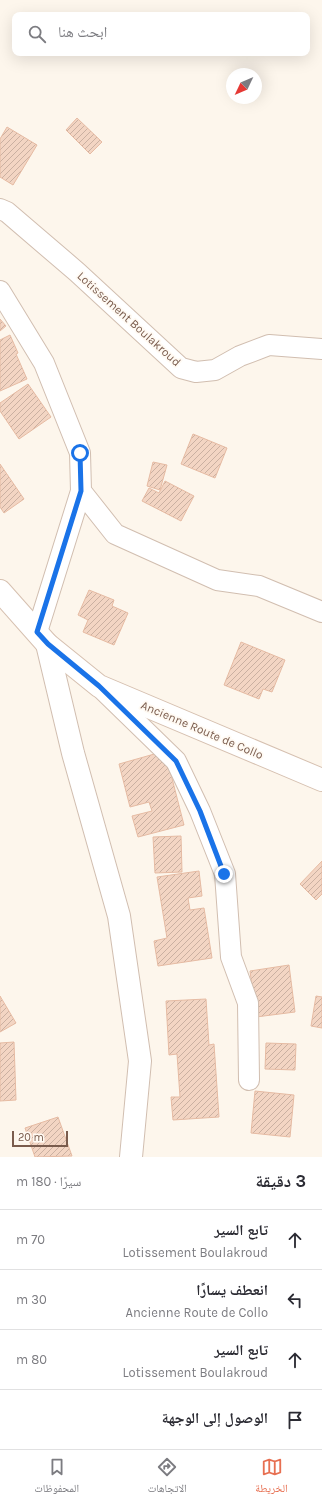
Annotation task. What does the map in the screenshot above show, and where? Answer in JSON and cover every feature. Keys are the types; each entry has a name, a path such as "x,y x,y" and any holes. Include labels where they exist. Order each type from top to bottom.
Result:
{"street":[{"name":"Lotissement Boulakroud","path":"0,209 8,212 77,272 181,368 196,372 215,370 240,356 270,345 322,349"},
{"path":"0,291 44,363 80,453 81,491 42,638 119,916 140,1061 131,1157"},
{"path":"81,491 115,534 217,580 259,586 322,612"},
{"name":"Ancienne Route de Collo","path":"0,591 42,638 99,686 322,780"},
{"path":"99,686 176,761 200,811 224,874 231,957 248,1003 248,1080"}],"building":[{"path":"77,118 102,142 90,154 66,130"},
{"path":"7,127 37,145 13,185 0,177 0,139"},
{"path":"0,319 6,326 0,331"},
{"path":"10,335 18,353 16,354 27,379 0,391 0,340"},
{"path":"28,384 51,417 19,439 0,411 0,403"},
{"path":"193,434 227,448 215,478 181,464"},
{"path":"153,462 167,465 160,490 147,486"},
{"path":"0,464 24,499 4,513 0,507"},
{"path":"165,481 194,496 181,521 142,501 149,488 159,493"},
{"path":"89,590 114,600 112,606 128,613 114,645 83,632 88,620 78,615"},
{"path":"241,642 285,660 272,692 263,689 259,699 224,685"},
{"path":"165,751 184,825 138,837 132,816 152,811 149,802 130,807 119,764"},
{"path":"181,836 182,872 155,873 153,837"},
{"path":"322,861 322,894 316,900 300,884"},
{"path":"199,871 202,896 188,898 190,910 204,908 212,958 158,966 154,941 167,938 157,877"},
{"path":"289,965 295,1012 256,1017 250,971"},
{"path":"0,996 16,1023 0,1032"},
{"path":"316,996 322,997 322,1028 311,1026"},
{"path":"206,999 209,1045 214,1044 219,1117 173,1120 171,1097 180,1097 177,1054 169,1055 166,1001"},
{"path":"14,1042 16,1100 0,1101 0,1043"},
{"path":"266,1043 296,1044 295,1070 265,1069"},
{"path":"255,1091 294,1095 290,1137 251,1133"},
{"path":"58,1117 72,1156 35,1157 25,1128"}],"route":[{"path":"80,453 81,491 37,632 48,644 99,686 176,761 200,811 224,874"}]}
